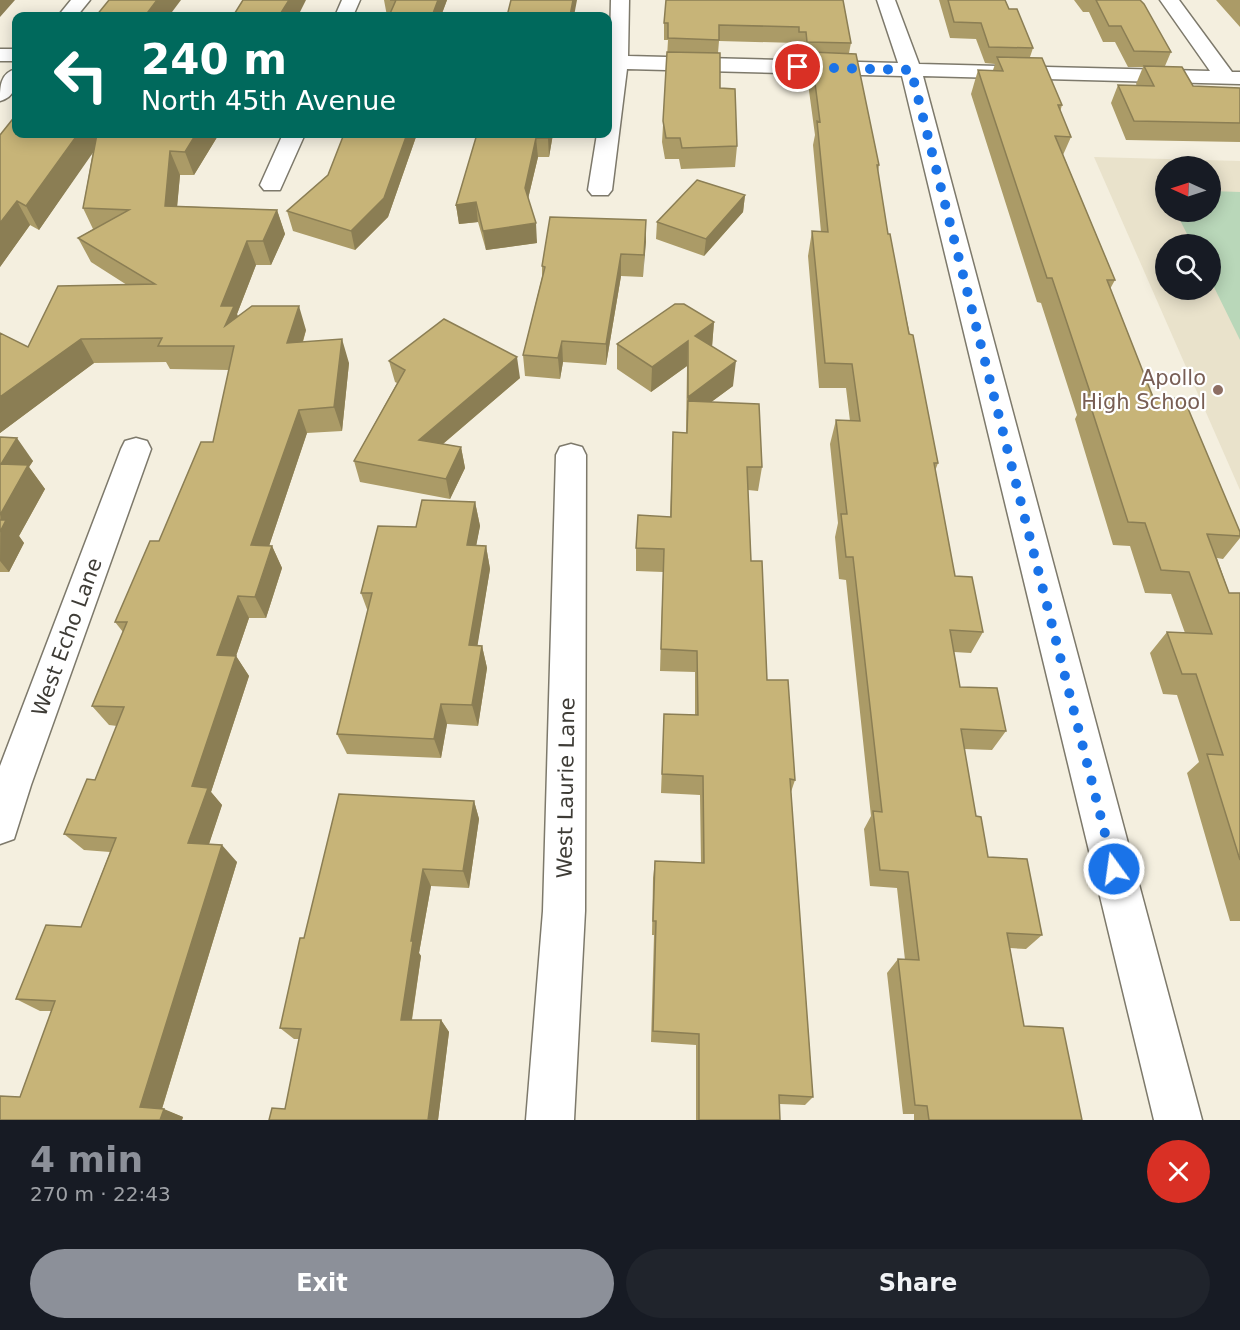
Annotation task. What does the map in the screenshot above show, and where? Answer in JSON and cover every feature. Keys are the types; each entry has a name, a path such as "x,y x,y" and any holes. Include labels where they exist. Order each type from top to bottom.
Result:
{"street":[{"path":"70,12 81,0"},
{"path":"620,0 613,62 1232,78"},
{"path":"886,0 911,70 1178,1120"},
{"path":"1169,0 1232,78"},
{"path":"0,95 12,80"},
{"path":"272,185 292,138"},
{"path":"600,190 605,138"},
{"name":"West Echo Lane","path":"0,825 12,784 136,449"},
{"name":"West Laurie Lane","path":"550,1120 564,911 571,455"}],"shaded area":[{"name":"Apollo High School","path":"1094,157 1155,159 1155,222 1221,222 1221,160 1240,161 1240,490 1157,300 1221,300 1221,234 1155,234 1155,296"}],"green space":[{"path":"1221,191 1240,192 1240,340 1220,300 1221,234 1187,234 1181,222 1221,222"}],"building":[{"path":"109,0 157,0 148,12 99,12"},
{"path":"243,0 289,0 282,12 236,12"},
{"path":"396,0 438,0 434,12 391,12"},
{"path":"511,0 573,0 571,12 508,12"},
{"path":"666,0 843,0 851,43 807,42 806,32 799,32 799,27 719,25 719,40 668,38 668,23 664,23"},
{"path":"948,0 1005,0 1009,9 1017,9 1033,48 989,47 981,23 954,22"},
{"path":"1096,0 1140,0 1171,52 1134,51 1121,26 1109,26"},
{"path":"667,52 720,53 720,88 735,89 737,146 682,148 680,138 666,138 663,121"},
{"path":"811,52 856,54 879,165 877,165 888,234 890,234 909,334 913,335 938,463 934,463 955,576 972,577 983,632 950,630 960,687 997,688 1006,731 961,729 976,816 981,817 988,857 1027,859 1042,935 1007,933 1024,1026 1063,1028 1082,1120 929,1120 927,1106 915,1105 898,959 919,960 908,872 880,870 873,811 882,812 853,557 846,557 841,514 847,514 836,420 860,421 852,364 825,363 812,231 828,232 817,121 820,122"},
{"path":"997,57 1042,58 1062,105 1058,105 1071,137 1055,136 1115,280 1107,280 1153,397 1184,399 1240,532 1240,536 1207,534 1229,593 1240,593 1240,860 1207,754 1223,755 1196,674 1182,674 1167,632 1212,634 1189,572 1161,570 1145,523 1128,522 1087,395 1091,395 1052,278 1047,278 978,70 1003,71"},
{"path":"1144,66 1182,67 1193,86 1240,88 1240,123 1134,121 1118,85 1154,86"},
{"path":"12,120 12,138 75,138 26,206 17,201 0,223 0,135"},
{"path":"96,138 194,138 185,152 170,151 165,206 277,210 263,241 247,241 221,306 234,306 225,326 252,306 299,306 287,343 342,339 334,407 299,410 251,545 272,546 255,597 238,596 217,655 236,656 192,786 208,788 188,843 222,845 140,1107 164,1109 160,1120 0,1120 0,1096 20,1097 55,1001 16,999 46,925 81,927 116,838 64,834 87,779 95,780 124,707 92,706 127,622 115,622 150,541 159,541 201,442 213,442 234,346 158,346 162,338 81,339 0,397 0,333 28,347 58,286 155,284 78,238 129,210 83,208"},
{"path":"342,138 406,138 384,198 351,231 287,211 328,175"},
{"path":"476,138 536,138 525,188 536,223 483,231 476,202 456,205"},
{"path":"697,180 745,195 706,239 657,222"},
{"path":"550,217 646,220 644,255 621,254 606,344 562,341 558,358 523,355 545,267 542,266"},
{"path":"675,304 684,304 714,322 695,336 736,361 688,397 688,341 652,367 617,344"},
{"path":"444,319 517,357 419,440 461,447 446,479 354,461 405,370 389,361"},
{"path":"688,401 759,404 762,467 747,467 751,561 762,561 767,680 788,680 795,780 790,779 813,1097 779,1095 780,1120 699,1120 699,1034 653,1031 655,861 704,863 703,776 662,774 664,714 698,715 697,651 661,649 664,549 636,548 638,515 671,517 673,432 687,433"},
{"path":"0,437 17,438 1,464 28,465 0,515"},
{"path":"422,500 475,502 467,545 486,546 469,645 482,646 472,705 441,704 434,739 337,734 372,593 361,593 378,526 416,527"},
{"path":"0,520 6,520 0,532"},
{"path":"339,794 474,801 463,871 423,869 411,941 413,941 401,1020 441,1020 428,1120 269,1120 272,1108 285,1109 301,1029 280,1028 300,938 304,938"}],"place":[{"name":"Apollo High School","path":"1218,390"}],"route":[{"path":"798,67 911,70 1114,869"}]}
